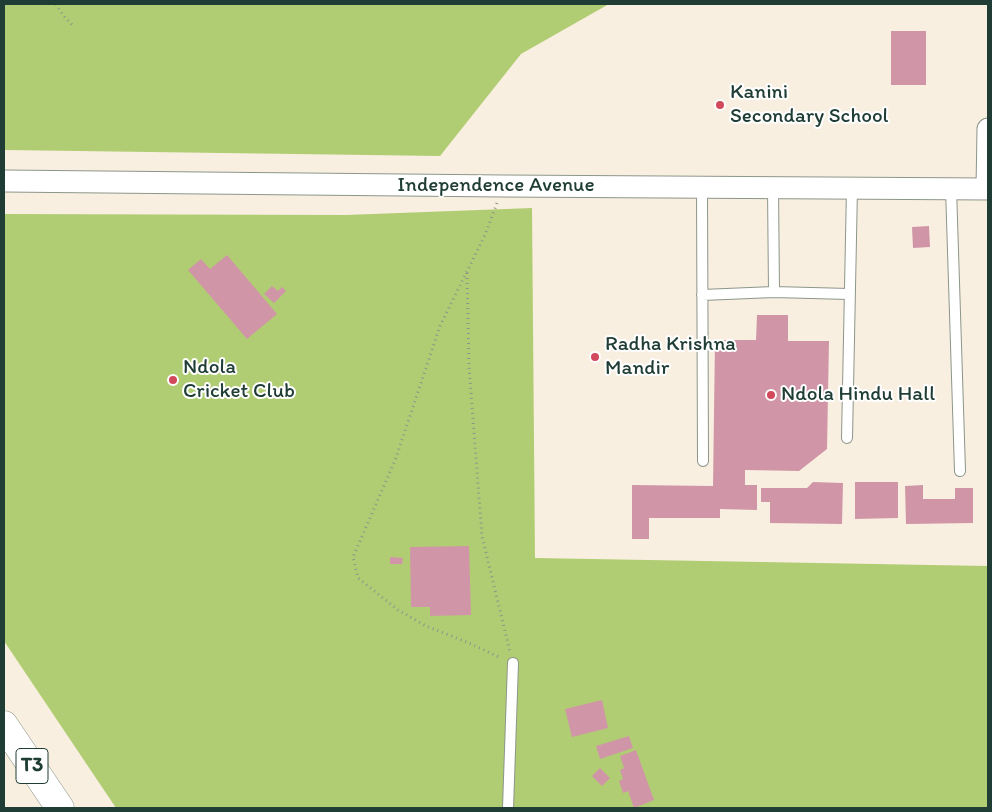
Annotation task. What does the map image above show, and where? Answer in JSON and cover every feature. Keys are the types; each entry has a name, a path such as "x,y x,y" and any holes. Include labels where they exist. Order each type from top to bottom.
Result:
{"highway":[{"name":"T3","path":"4,724 60,808"}],"street":[{"path":"988,129 988,189"},
{"name":"Independence Avenue","path":"4,181 988,189"}],"lane":[{"path":"702,187 703,461"},
{"path":"773,188 774,292"},
{"path":"847,438 852,188"},
{"path":"951,188 960,471"},
{"path":"702,295 774,292 849,294"},
{"path":"508,808 513,663"}],"path":[{"path":"56,4 74,27"},
{"path":"503,186 485,235 440,326 396,458 353,557 358,578 398,610 426,626 513,663"},
{"path":"467,272 469,367 482,536 513,663"}],"green space":[{"path":"4,4 609,4 521,54 440,156 4,150"},
{"path":"532,208 535,558 988,566 988,808 116,808 4,641 4,214 346,215"}],"building":[{"path":"891,31 926,31 926,85 891,85"},
{"path":"929,226 930,247 913,248 912,227"},
{"path":"227,255 277,314 247,339 188,270 201,259 210,269"},
{"path":"272,286 278,291 282,287 286,291 274,303 264,294"},
{"name":"Ndola Hindu Hall","path":"757,315 788,315 788,341 829,341 827,449 799,471 745,470 745,485 757,485 757,510 720,509 720,518 649,518 649,539 632,539 632,485 713,486 715,340 756,340"},
{"path":"813,482 843,483 842,524 770,523 770,502 761,502 761,488 807,488"},
{"path":"855,482 898,482 898,518 855,519"},
{"path":"923,485 923,499 955,499 955,488 973,488 973,523 906,524 905,486"},
{"path":"469,546 471,615 430,616 430,607 411,607 410,547"},
{"path":"390,557 403,558 402,564 390,564"},
{"path":"602,700 608,728 572,737 565,709"},
{"path":"629,736 633,748 600,759 596,746"},
{"path":"636,750 654,800 634,808 628,791 623,793 619,781 623,779 620,770 624,768 620,756"},
{"path":"600,768 610,778 602,786 592,776"}],"place":[{"name":"Kanini Secondary School","path":"720,105"},
{"name":"Radha Krishna Mandir","path":"595,357"},
{"name":"Ndola Cricket Club","path":"173,380"},
{"name":"Ndola Hindu Hall","path":"771,395"}]}
